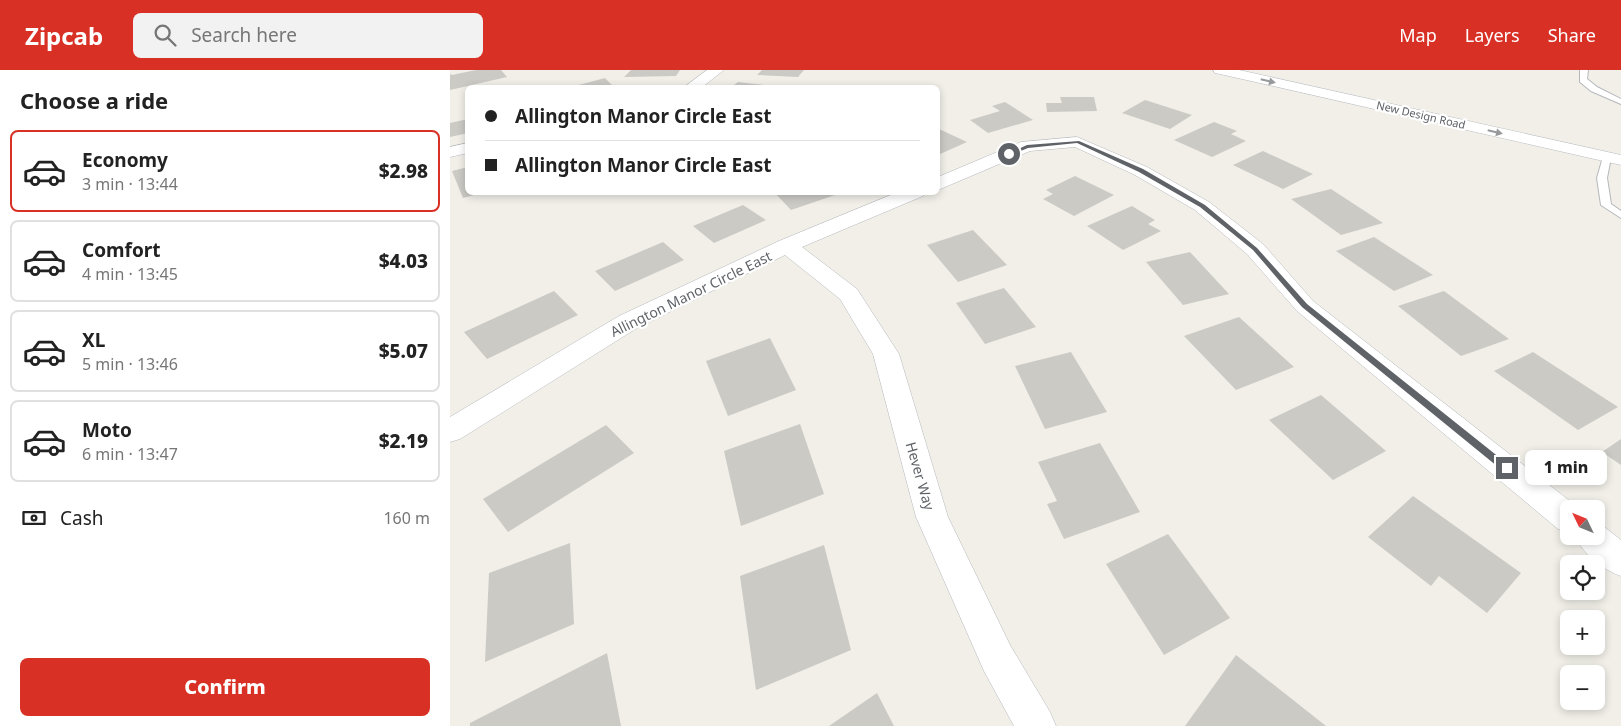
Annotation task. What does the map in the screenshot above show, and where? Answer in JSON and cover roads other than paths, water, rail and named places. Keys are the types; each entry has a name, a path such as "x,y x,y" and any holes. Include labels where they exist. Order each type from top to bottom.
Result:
{"street":[{"path":"694,85 717,70"},
{"name":"New Design Road","path":"1220,70 1614,158"},
{"name":"New Design Road","path":"1277,70 1497,116"},
{"path":"940,183 1027,146 1077,142 1141,170 1202,206 1255,249 1305,306 1560,512"},
{"path":"450,152 465,149"},
{"name":"Allington Manor Circle East","path":"450,431 628,322 787,246 909,195"},
{"name":"Hever Way","path":"787,246 849,294 886,354 932,517 997,658 1036,726"},
{"path":"1602,545 1621,561"}],"lane":[{"path":"1584,70 1584,80 1594,89 1621,102"},
{"path":"1614,158 1602,178 1606,206 1621,215"}]}
